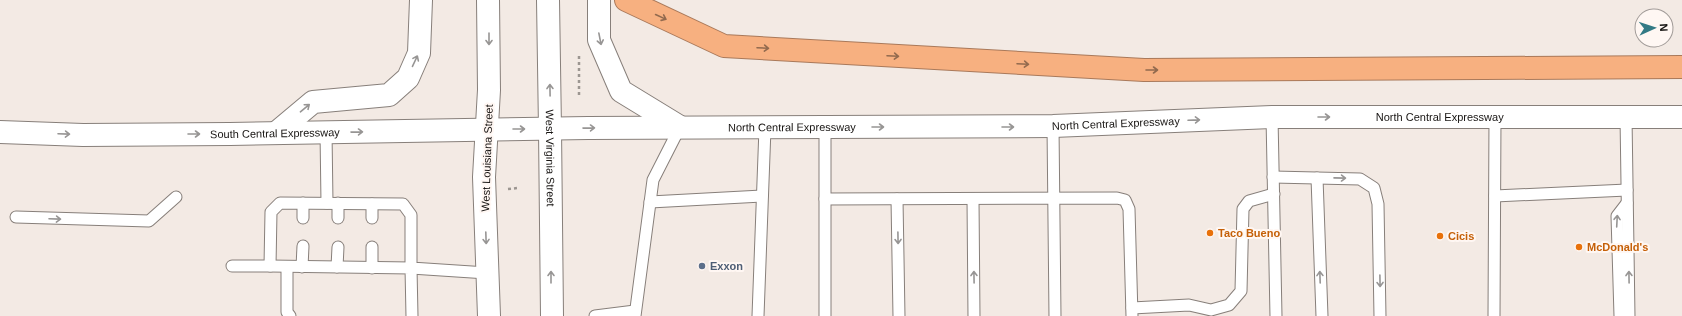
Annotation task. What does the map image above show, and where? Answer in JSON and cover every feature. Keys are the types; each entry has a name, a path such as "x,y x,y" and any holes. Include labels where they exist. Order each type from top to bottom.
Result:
{"highway":[{"path":"626,0 724,46 1144,70 1682,67"}],"main road":[{"path":"276,133 313,102 388,95 408,78 419,53 421,0"},
{"name":"West Louisiana Street","path":"488,0 489,90 484,177 489,316"},
{"name":"West Virginia Street","path":"548,0 552,316"},
{"path":"599,0 599,40 621,91 680,127"},
{"name":"North Central Expressway","path":"550,129 680,127 825,128 1053,126 1272,117 1682,117"},
{"name":"South Central Expressway","path":"0,132 82,135 550,129"}],"lane":[{"path":"1272,117 1276,316"},
{"path":"1626,117 1630,316"},
{"path":"1494,316 1495,118"},
{"path":"1053,126 1055,316"},
{"path":"594,316 635,314 653,180 680,127"},
{"path":"758,316 765,128"},
{"path":"825,128 825,316"},
{"path":"326,132 333,203 338,218"},
{"path":"1273,177 1360,179 1374,188 1378,204 1380,316"},
{"path":"1317,178 1322,316"},
{"path":"1495,196 1627,190"},
{"path":"825,199 1117,198 1126,200 1129,209 1132,312 1189,305 1211,310 1229,305 1241,291 1243,209 1249,201 1274,194"},
{"path":"650,202 762,196"},
{"path":"16,217 149,222 176,197"},
{"path":"897,199 899,316"},
{"path":"973,199 974,316"},
{"path":"270,266 271,212 280,203 403,204 411,215 412,316"},
{"path":"303,218 304,203"},
{"path":"1620,316 1617,216 1627,203"},
{"path":"372,204 372,218"},
{"path":"302,267 303,246"},
{"path":"337,267 338,246"},
{"path":"372,246 372,268"},
{"path":"232,266 411,268 487,272"},
{"path":"287,267 287,312 290,316"}],"place":[{"name":"Taco Bueno","path":"1210,233"},
{"name":"Cicis","path":"1440,236"},
{"name":"McDonald's","path":"1579,247"},
{"name":"Exxon","path":"702,266"}]}
